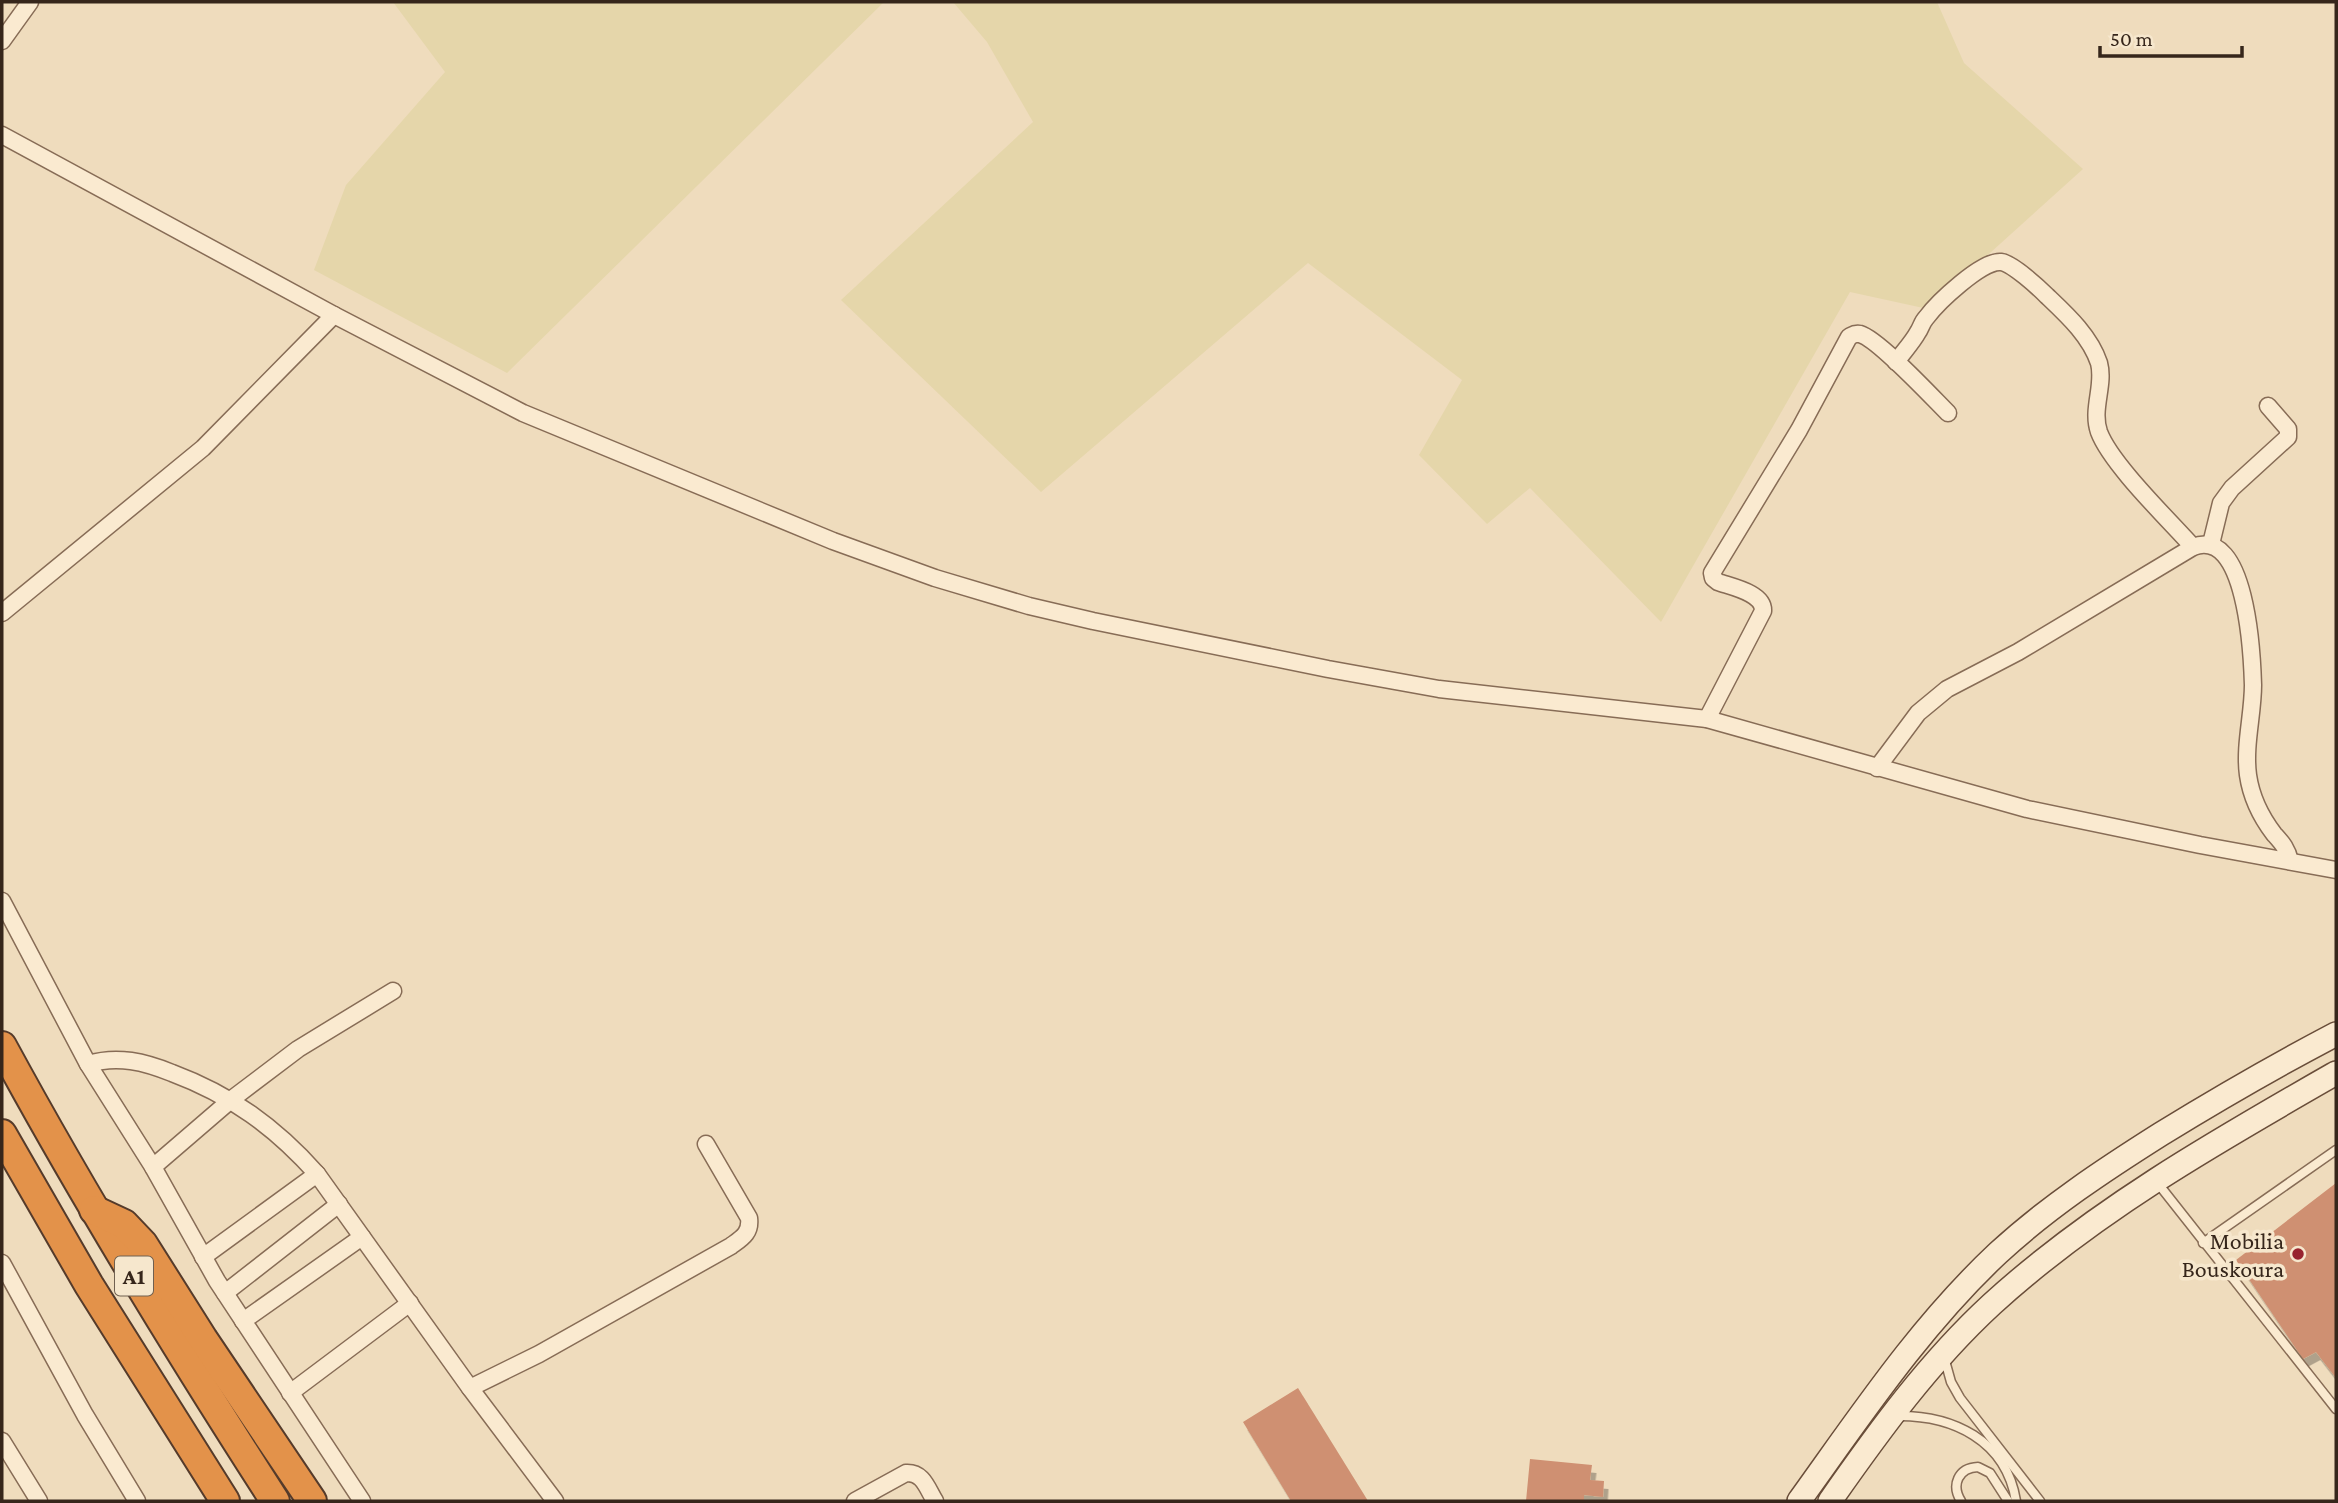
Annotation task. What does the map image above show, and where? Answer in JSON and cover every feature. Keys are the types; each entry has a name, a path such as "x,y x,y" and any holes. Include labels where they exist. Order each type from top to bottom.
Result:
{"highway":[{"name":"A1","path":"2,1046 94,1210 275,1501"},
{"name":"A1","path":"2,1134 89,1285 225,1501"},
{"path":"2,1163 93,1319 206,1501"},
{"path":"94,1210 124,1223 143,1244 312,1501"}],"main road":[{"path":"1800,1501 1927,1327 1997,1254 2028,1226 2073,1191 2133,1152 2220,1098 2336,1034"},
{"path":"1830,1501 1890,1416 1943,1354 1990,1306 2050,1254 2156,1181 2336,1073"}],"street":[{"path":"2,41 30,2"},
{"path":"2,135 334,315 523,413 833,541 935,578 1015,602 1093,621 1439,689 1707,719 2026,808 2200,845 2336,870"},
{"path":"1896,362 1925,319 1942,302 1980,268 2004,262 2040,289 2070,318 2089,343 2100,369 2096,414 2099,431 2127,472 2193,547"},
{"path":"2,613 203,448 334,315"},
{"path":"1707,719 1764,606 1753,596 1718,582 1712,573 1798,430 1849,337 1854,334 1861,335 1896,362 1948,413"},
{"path":"2211,544 2221,503 2232,488 2288,437 2288,429 2267,407"},
{"path":"1877,768 1918,713 1947,689 2018,652 2193,547 2203,543 2211,544 2228,557 2235,569 2247,626 2253,684 2248,774 2253,797 2274,833 2287,848 2290,860"},
{"path":"2,901 88,1064 153,1167 203,1257 362,1501"},
{"path":"153,1167 232,1100 298,1049 393,991"},
{"path":"88,1064 119,1059 140,1062 200,1083 232,1100 301,1155 555,1501"},
{"path":"470,1388 539,1354 746,1236 750,1227 748,1218 706,1143"},
{"path":"203,1257 317,1174"},
{"path":"225,1293 339,1205"},
{"path":"243,1321 362,1237"},
{"path":"2,1263 85,1415 138,1501"},
{"path":"290,1393 410,1303"},
{"path":"2,1441 39,1501"},
{"path":"855,1501 911,1472 921,1477 935,1501"}],"lane":[{"path":"2203,1243 2336,1150"},
{"path":"2156,1181 2336,1409"},
{"path":"1943,1354 1951,1382 1960,1398 2039,1499"},
{"path":"1890,1416 1932,1417 1960,1426 1994,1453 2010,1478 2019,1501 2039,1499"},
{"path":"1961,1501 1957,1494 1957,1480 1965,1470 1978,1467 1990,1473 2008,1501"}],"shaded area":[{"path":"393,2 884,2 507,373 314,270 346,185 445,72"},
{"path":"953,2 1937,2 1964,63 2083,169 1928,309 1850,292 1661,622 1530,488 1487,524 1419,455 1462,380 1308,263 1041,492 841,300 1033,122 987,42"}],"building":[{"path":"2336,1183 2336,1378 2316,1352 2303,1359 2236,1260"},
{"path":"1298,1388 1368,1501 1291,1501 1243,1422"},
{"path":"1530,1459 1592,1465 1590,1480 1604,1481 1603,1497 1584,1495 1584,1501 1526,1501"}],"place":[{"name":"Mobilia Bouskoura","path":"2298,1254"}]}
